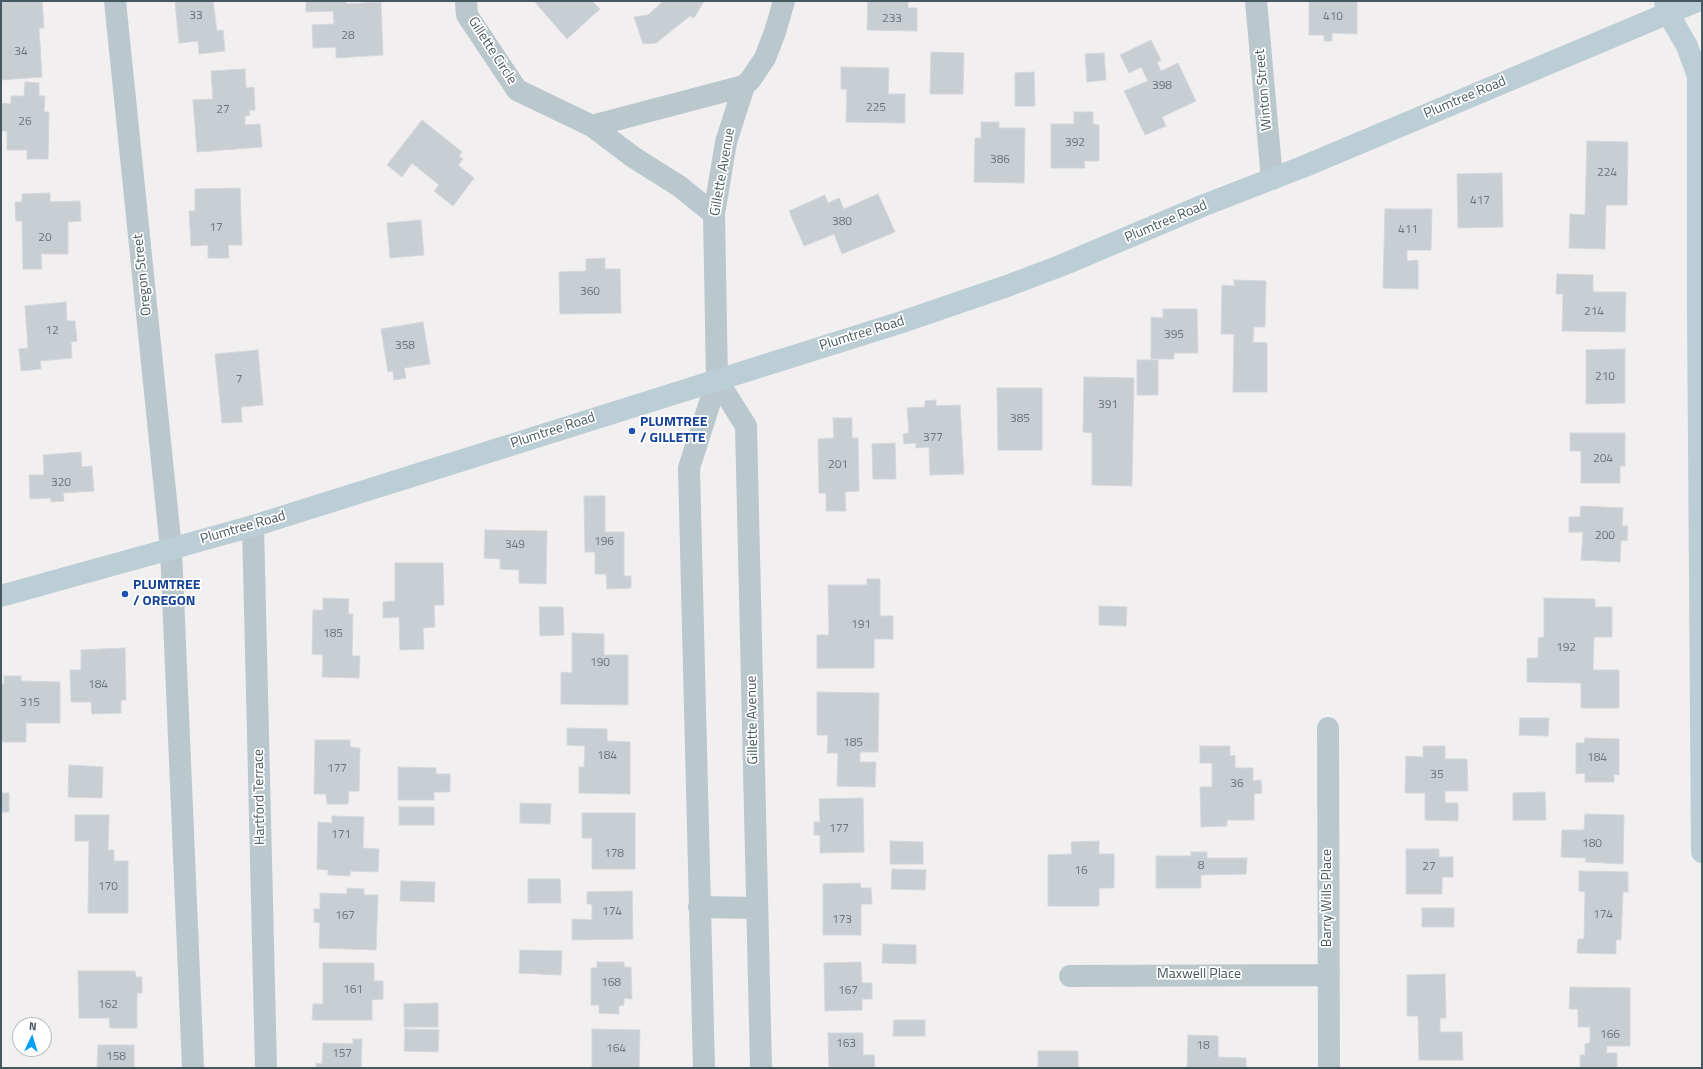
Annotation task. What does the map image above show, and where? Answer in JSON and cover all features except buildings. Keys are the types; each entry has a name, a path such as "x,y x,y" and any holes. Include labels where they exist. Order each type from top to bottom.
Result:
{"street":[{"name":"Oregon Street","path":"115,1 171,549"},
{"name":"Gillette Circle","path":"466,1 467,15 517,90 592,126 633,157 679,186 714,214"},
{"name":"Gillette Avenue","path":"704,1068 689,468 717,380 714,214 726,142 744,86 751,80 765,58 775,32 784,1"},
{"name":"Winton Street","path":"1256,1 1272,179"},
{"name":"Plumtree Road","path":"1,596 253,526 899,323 1013,284 1272,179 1667,7 1697,1"},
{"path":"1667,7 1687,46 1698,76 1702,852"},
{"path":"592,126 744,86"},
{"name":"Gillette Avenue","path":"717,380 746,426 761,1068"},
{"name":"Hartford Terrace","path":"253,526 266,1068"},
{"path":"171,549 192,1068"},
{"name":"Barry Wills Place","path":"1328,728 1329,1068"},
{"path":"699,907 757,908"},
{"name":"Maxwell Place","path":"1070,976 1329,975"}],"place":[{"name":"PLUMTREE / GILLETTE","path":"632,431"},
{"name":"PLUMTREE / OREGON","path":"125,594"}]}
